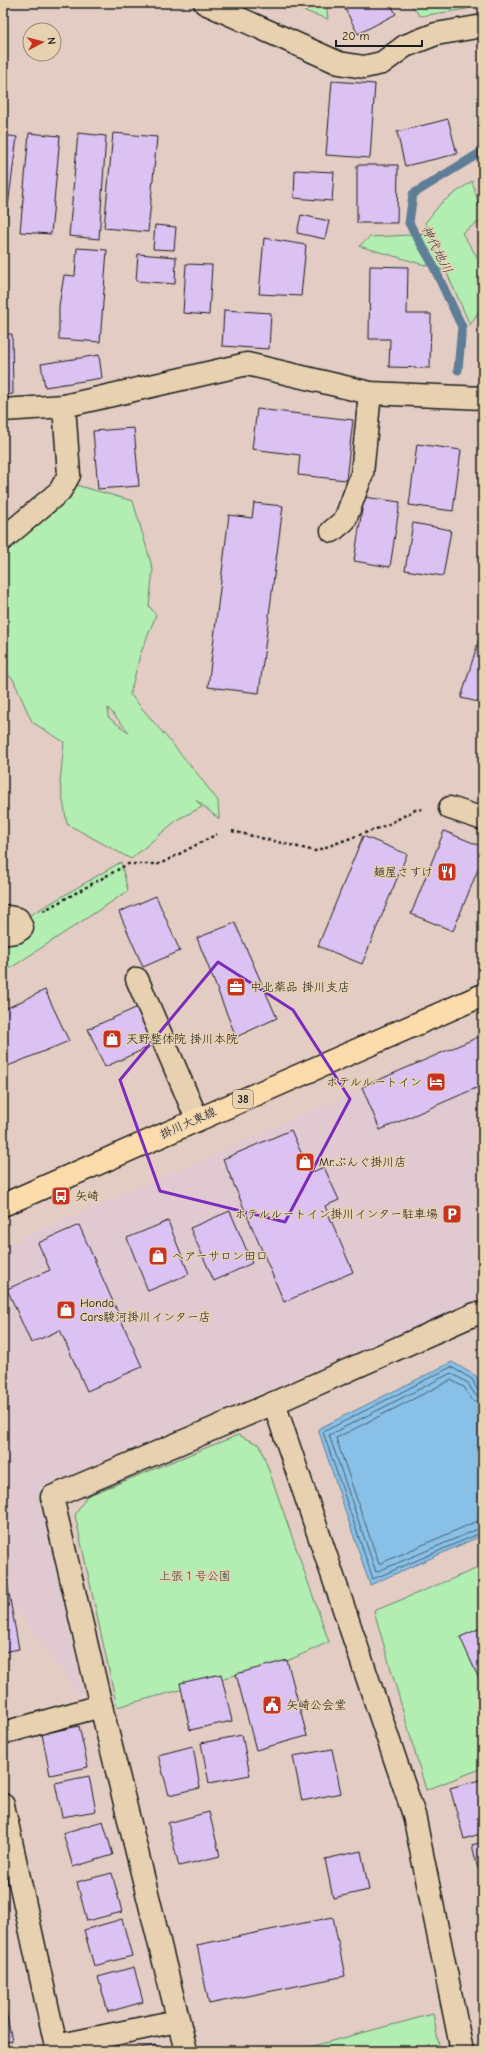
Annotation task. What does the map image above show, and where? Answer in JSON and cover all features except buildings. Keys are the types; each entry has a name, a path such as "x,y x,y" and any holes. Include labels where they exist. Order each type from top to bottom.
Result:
{"main road":[{"name":"掛川大東線","path":"3,1204 197,1118 483,995"}],"street":[{"path":"204,3 338,63 364,67 382,63 405,46 436,34 483,26"},
{"path":"3,410 64,406 247,364 370,393 483,398"},
{"path":"332,531 345,520 362,474 370,393"},
{"path":"3,539 60,491 69,475 64,406"},
{"path":"450,808 483,819"},
{"path":"137,979 197,1118"},
{"path":"186,2051 177,2021 52,1497 274,1403 475,1314 483,1315"},
{"path":"274,1403 414,1815 462,2051"},
{"path":"3,1733 101,1706"},
{"path":"3,1805 56,2046 177,2021"}],"path":[{"path":"232,831 315,851 387,825 415,810 450,808"},
{"path":"9,924 128,864 160,864 217,834"}],"highlighted area":[{"path":"218,962 293,1010 350,1099 285,1222 160,1191 120,1080"}],"shaded area":[{"path":"483,1036 483,1298 51,1483 83,1701 3,1589 3,1247"}],"green space":[{"path":"281,3 326,3 328,19"},
{"path":"410,3 471,3 467,9 420,16"},
{"path":"472,181 483,219 462,233 483,266 483,313 479,311 470,325 446,271 359,246 370,237 431,234 425,223 441,203"},
{"path":"65,482 133,501 153,570 149,606 156,615 140,655 130,694 196,772 218,801 219,819 196,800 202,807 178,819 131,859 67,824 60,783 64,742 32,722 13,679 3,671 3,542","holes":["108,708 129,732 108,717"]},
{"path":"121,862 128,891 3,973 3,931"},
{"name":"上張１号公園","path":"238,1435 260,1445 329,1642 287,1661 117,1707 75,1515 87,1496"},
{"path":"483,1566 483,1768 426,1790 374,1611"},
{"path":"433,2014 440,2051 294,2051"}],"water":[{"path":"452,1362 476,1376 483,1393 483,1535 370,1585 318,1429"}],"waterway":[{"name":"神代地川","path":"458,370 462,327 431,261 409,223 413,194 483,151"}],"place":[{"name":"麺屋さすけ","path":"447,872"},
{"name":"中北薬品 掛川支店","path":"236,987"},
{"name":"天野整体院 掛川本院","path":"112,1039"},
{"name":"ホテルルートイン","path":"436,1082"},
{"name":"Mr.ぶんぐ掛川店","path":"305,1162"},
{"name":"矢崎","path":"61,1196"},
{"name":"ホテルルートイン掛川インター駐車場","path":"452,1214"},
{"name":"ヘアーサロン田口","path":"158,1256"},
{"name":"Honda Cars駿河掛川インター店","path":"66,1310"},
{"name":"矢崎公会堂","path":"272,1705"}]}
